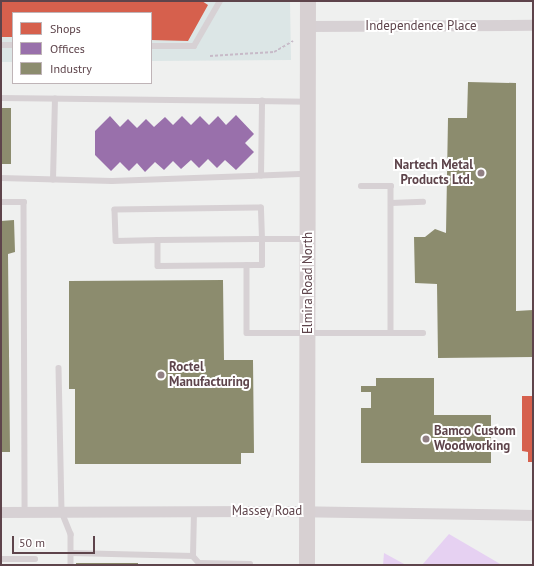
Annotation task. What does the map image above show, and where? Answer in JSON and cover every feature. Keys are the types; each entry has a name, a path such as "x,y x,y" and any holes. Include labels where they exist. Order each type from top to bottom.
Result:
{"main road":[{"name":"Elmira Road North","path":"307,565 308,1"}],"street":[{"name":"Independence Place","path":"308,26 533,25"},
{"name":"Massey Road","path":"1,512 307,511 533,515"}],"lane":[{"path":"152,46 194,46 220,1"},
{"path":"1,45 12,45"},
{"path":"1,98 308,102"},
{"path":"53,180 55,99"},
{"path":"261,176 262,101"},
{"path":"1,178 53,180 308,174"},
{"path":"360,186 390,186 391,333"},
{"path":"1,202 24,202 25,512"},
{"path":"391,203 423,202"},
{"path":"158,240 158,266 262,265 262,239 261,208 116,210 116,241 158,240 262,239 308,239"},
{"path":"247,265 247,334 423,333"},
{"path":"59,368 62,512 71,534 71,565"},
{"path":"194,511 193,556 199,563 250,564"},
{"path":"71,553 193,556"},
{"path":"1,559 35,560"}],"path":[{"path":"210,56 274,52 293,41"}],"shaded area":[{"path":"1,1 290,1 291,60 152,61 152,12 12,12 12,62 1,62"},
{"path":"449,534 502,565 422,565"},
{"path":"384,553 406,565 383,565"}],"building: Shops":[{"path":"1,1 202,1 208,5 188,41 152,40 152,12 12,12 12,37 1,37"},
{"path":"522,396 533,396 533,462 528,462 528,452 522,451"}],"building: Offices":[{"path":"236,115 254,134 245,143 254,152 236,170 225,160 217,168 208,159 199,168 191,160 181,169 173,161 164,170 155,162 145,172 137,163 129,171 120,162 111,171 95,155 95,131 110,116 120,127 128,119 137,128 146,119 154,127 165,117 173,125 182,116 191,125 200,116 209,125 218,116 226,125"}],"building: Industry":[{"name":"Nartech Metal Products Ltd.","path":"468,82 516,83 516,311 533,310 533,357 438,358 437,284 415,283 414,237 425,237 435,229 446,233 448,118 467,118"},
{"path":"1,108 11,108 11,164 1,164"},
{"path":"14,220 15,252 8,254 10,452 1,452 1,221"},
{"name":"Roctel Manufacturing","path":"223,280 224,360 253,360 254,453 241,453 241,464 75,464 75,389 69,389 69,281"},
{"name":"Bamco Custom Woodworking","path":"376,378 434,378 434,415 491,415 491,463 361,463 361,408 371,408 371,392 361,392 361,386 376,386"},
{"path":"76,563 138,563 138,565 76,565"}],"place":[{"name":"Nartech Metal Products Ltd.","path":"481,173"},
{"name":"Roctel Manufacturing","path":"161,375"},
{"name":"Bamco Custom Woodworking","path":"426,439"}]}
